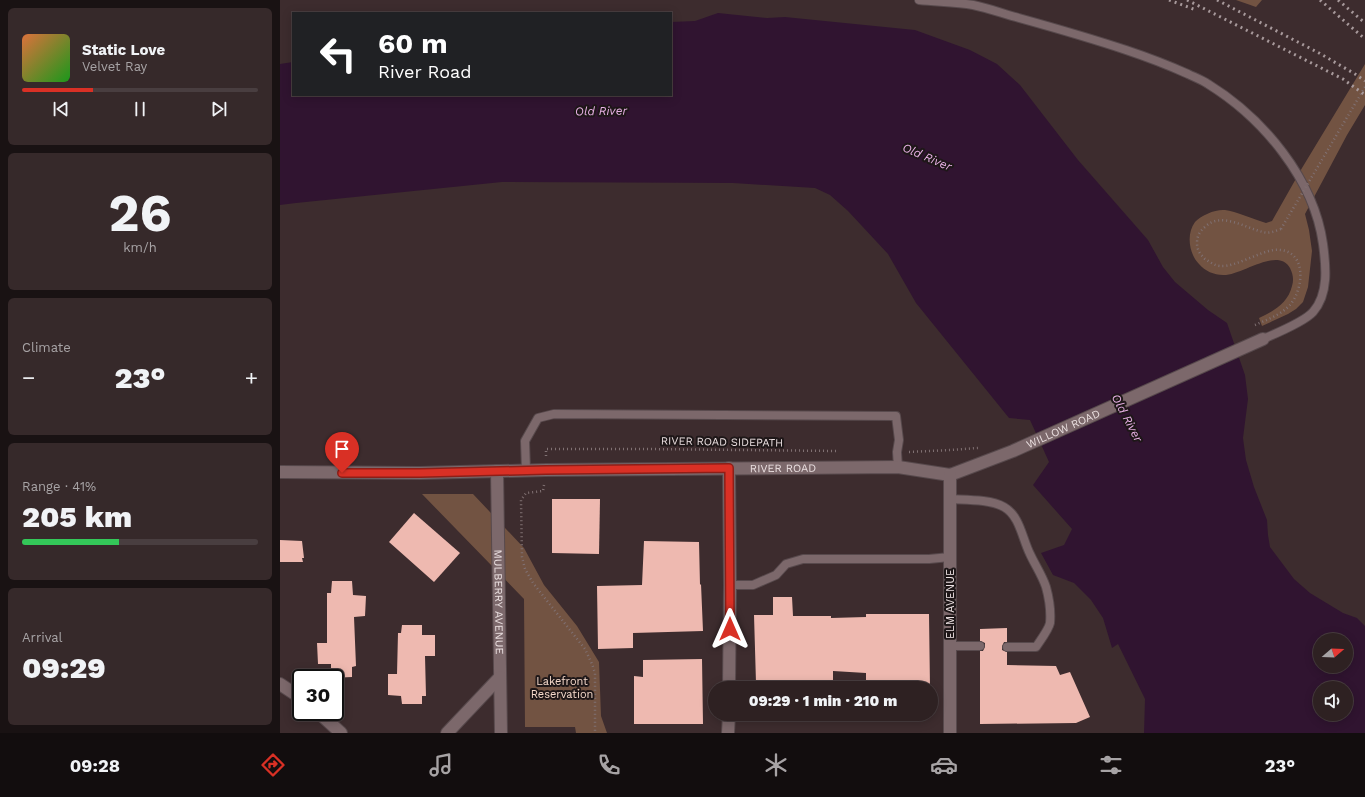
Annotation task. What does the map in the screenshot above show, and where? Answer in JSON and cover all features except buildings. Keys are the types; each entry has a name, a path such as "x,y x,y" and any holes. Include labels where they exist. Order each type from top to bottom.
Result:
{"street":[{"name":"WILLOW ROAD","path":"950,475 1013,451 1264,340"},
{"name":"RIVER ROAD","path":"280,472 420,473 526,470 898,467 950,475"},
{"path":"729,468 729,681"},
{"name":"MULBERRY AVENUE","path":"497,471 501,733"},
{"name":"ELM AVENUE","path":"950,475 950,733"},
{"path":"448,733 500,677"},
{"path":"280,684 292,692"},
{"path":"328,721 342,733"},
{"path":"728,733 729,721"}],"lane":[{"path":"919,0 973,5 1071,32 1139,54 1207,83 1229,98 1250,117 1277,147 1304,185 1315,209 1322,235 1326,260 1326,278 1318,305 1313,313 1264,340"},
{"path":"526,470 525,441 538,418 554,414 896,416 899,440 897,452 898,467"},
{"path":"950,499 992,502 1004,507 1012,514 1019,526 1030,554 1046,586 1049,601 1050,624 1036,647 1007,647"},
{"path":"730,585 754,585 776,575 786,564 803,559 950,558"},
{"path":"950,646 980,646"}],"path":[{"path":"1260,323 1283,312 1294,300 1300,284 1299,264 1295,257 1288,251 1281,249 1222,266 1210,263 1199,252 1197,245 1198,237 1207,224 1216,220 1237,223 1264,233 1281,229 1365,88"},
{"path":"897,452 983,447"},
{"name":"RIVER ROAD SIDEPATH","path":"546,449 842,452"},
{"path":"543,491 526,493 521,500 522,557 525,569 533,583 589,656 594,673 595,733"}],"green space":[{"path":"1236,0 1262,0 1256,7"},
{"path":"1365,64 1365,105 1347,135 1305,214 1312,251 1308,287 1303,302 1288,314 1262,326 1259,318 1280,306 1290,292 1293,279 1290,268 1284,262 1277,260 1268,261 1231,274 1220,275 1210,272 1201,266 1193,255 1190,244 1190,232 1195,222 1201,217 1221,210 1234,212 1266,223 1272,221 1302,168"},
{"name":"Lakefront Reservation","path":"422,494 473,494 524,548 544,585 577,626 599,662 601,716 607,733 576,733 575,727 525,727 524,599"}],"water":[{"name":"Old River","path":"718,13 767,18 785,17 915,30 970,50 997,64 1020,85 1078,160 1148,240 1163,267 1175,282 1208,310 1227,323 1245,375 1248,399 1243,438 1246,460 1254,487 1267,520 1270,547 1294,579 1310,593 1343,613 1357,618 1365,626 1365,733 1144,733 1145,699 1118,644 1112,648 1103,618 1091,600 1074,583 1053,575 1041,553 1064,545 1072,529 1033,485 1049,462 1030,420 1009,418 916,303 888,254 848,211 830,195 815,188 733,183 502,182 280,205 280,64 292,62 292,96 672,96 672,22 695,21"}],"railway":[{"path":"1169,0 1196,10"},
{"path":"1187,0 1343,79 1365,95"},
{"path":"1217,0 1319,53 1365,81"},
{"path":"1320,0 1365,39"},
{"path":"1338,0 1365,23"}],"route":[{"path":"342,473 729,468 730,629"}]}
